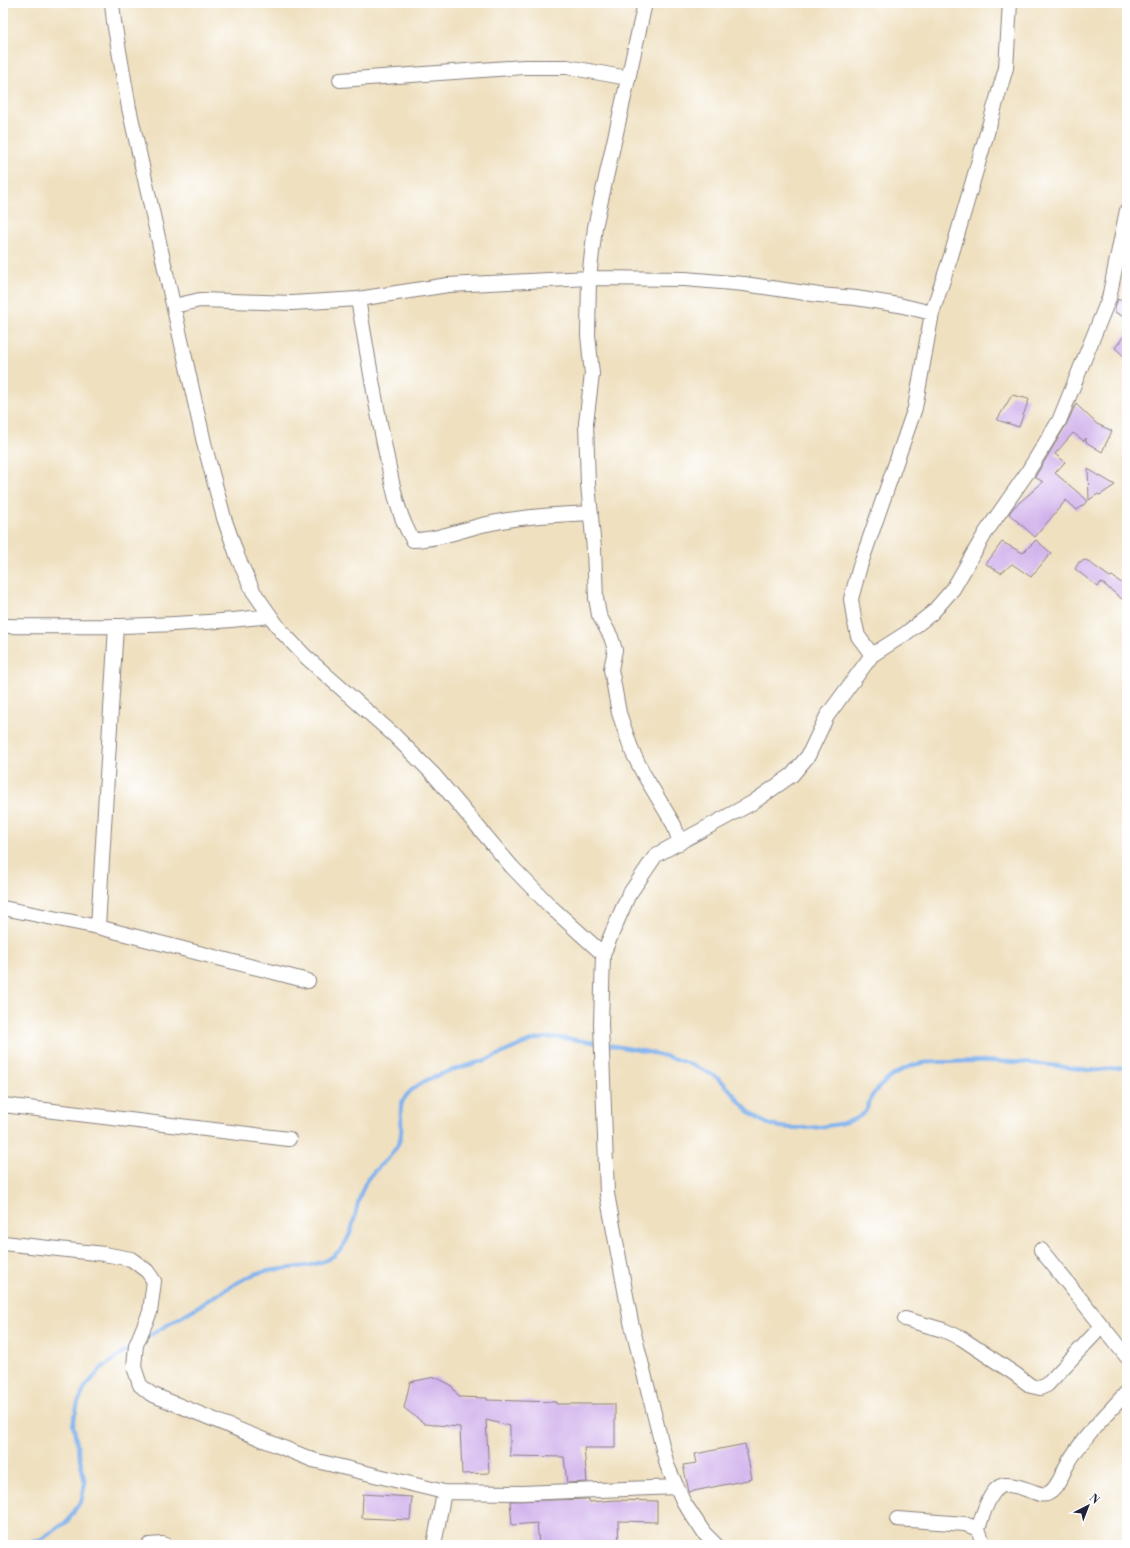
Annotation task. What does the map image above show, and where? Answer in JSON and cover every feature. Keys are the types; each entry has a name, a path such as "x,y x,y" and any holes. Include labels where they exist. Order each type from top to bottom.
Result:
{"street":[{"path":"112,3 129,108 205,447 224,518 241,565 253,591 269,616 281,631 306,657 394,735 434,775 512,868 551,907 603,954"},
{"path":"645,3 595,227 589,278 588,335 592,374 586,423 588,484 594,549 596,598 599,615 611,637 615,650 611,669 619,713 632,751 643,773 674,825 680,843"},
{"path":"872,655 858,636 851,599 860,566 915,408 932,313 1006,68 1010,3"},
{"path":"340,80 524,67 567,67 628,78"},
{"path":"716,1545 704,1533 683,1501 667,1465 631,1322 607,1194 601,1024 603,954 628,896 656,855 752,803 792,775 808,756 827,716 872,655 905,634 932,613 953,589 986,532 1027,473 1059,421 1110,298 1127,210"},
{"path":"174,306 200,300 292,303 358,299 448,285 589,278 685,279 744,284 819,295 856,298 899,305 932,313"},
{"path":"358,299 377,409 391,477 404,527 412,540 424,540 488,523 532,517 591,513"},
{"path":"3,626 116,626 229,621 269,616"},
{"path":"98,927 116,626"},
{"path":"3,908 98,927 308,981"},
{"path":"3,1105 289,1139"},
{"path":"3,1243 104,1254 131,1259 147,1271 154,1281 150,1312 136,1345 134,1367 140,1385 151,1394 313,1460 444,1492 522,1493 677,1487"},
{"path":"1041,1250 1127,1357"},
{"path":"905,1319 943,1330 961,1338 1031,1386 1040,1388 1053,1379 1102,1326"},
{"path":"979,1545 982,1540 978,1529 990,1497 996,1489 1004,1484 1018,1486 1039,1494 1045,1495 1051,1492 1068,1463 1085,1439 1127,1392"},
{"path":"434,1545 444,1492"},
{"path":"897,1519 965,1524 978,1529"},
{"path":"149,1545 166,1545"}],"building":[{"path":"1118,299 1127,304 1127,319 1115,312"},
{"path":"1127,332 1127,359 1115,348"},
{"path":"1012,395 1029,399 1019,427 997,420"},
{"path":"1076,404 1097,424 1112,431 1102,452 1086,442 1086,438 1084,441 1073,433 1055,454 1065,462 1055,473 1088,501 1077,510 1066,500 1035,537 1009,514 1013,508 1043,482 1035,477 1066,425"},
{"path":"1088,469 1115,485 1089,500"},
{"path":"1036,540 1051,553 1031,577 1012,564 1001,573 986,564 1002,542 1023,553"},
{"path":"1086,560 1127,587 1127,603 1101,582 1098,587 1075,569 1079,562"},
{"path":"435,1377 451,1385 459,1397 487,1398 487,1400 556,1402 556,1404 615,1404 615,1448 584,1448 587,1482 567,1483 564,1457 510,1456 510,1426 486,1420 489,1473 462,1474 460,1427 425,1424 404,1408 410,1382"},
{"path":"745,1444 752,1479 689,1492 683,1465 697,1463 695,1454"},
{"path":"363,1494 412,1497 410,1520 362,1518"},
{"path":"589,1499 589,1502 617,1500 657,1501 657,1522 618,1521 619,1545 539,1545 537,1523 512,1525 510,1501"}],"waterway":[{"path":"142,1340 249,1276 265,1271 311,1265 331,1258 339,1251 349,1235 353,1226 359,1198 367,1180 390,1156 398,1145 401,1131 401,1105 409,1093 417,1086 433,1077 488,1059 538,1039 558,1038 591,1042 639,1050 687,1063 720,1079 747,1109 760,1120 776,1126 793,1128 818,1127 853,1120 865,1112 872,1096 885,1081 902,1070 923,1063 972,1061 1006,1062 1096,1070 1127,1067"},
{"path":"26,1545 43,1538 68,1521 82,1499 85,1483 73,1424 78,1403 86,1386 102,1368 132,1347"}]}
